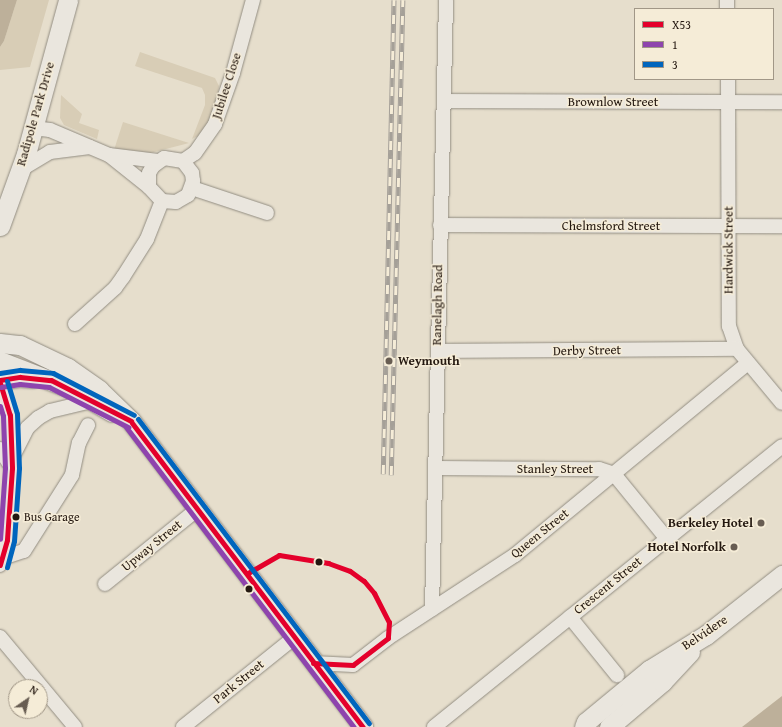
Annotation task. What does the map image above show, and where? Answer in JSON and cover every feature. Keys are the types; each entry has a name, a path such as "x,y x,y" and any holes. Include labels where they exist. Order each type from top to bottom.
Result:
{"main road":[{"name":"Radipole Park Drive","path":"0,226 33,128 68,0"},
{"path":"0,343 20,345 68,368 99,390 131,421 199,508 313,663 363,727"},
{"path":"0,361 51,380 131,421"},
{"path":"0,380 20,377 51,380"},
{"name":"Belvidere","path":"584,727 586,722 622,682 706,635 782,575"},
{"path":"609,727 662,682 706,635"}],"street":[{"name":"Jubilee Close","path":"183,161 195,153 215,124 234,74 253,0"},
{"name":"Ranelagh Road","path":"432,609 446,0"},
{"name":"Hardwick Street","path":"728,80 729,326 737,349 782,403"},
{"name":"Brownlow Street","path":"444,101 782,102"},
{"path":"33,128 50,130 92,146 110,155 149,187 162,201 176,202 183,199 192,188 192,173 183,161 170,158 158,162 110,155"},
{"path":"20,170 50,152 92,146"},
{"path":"149,187 149,173 158,162"},
{"path":"192,188 266,212"},
{"path":"75,324 115,288 123,277 147,239 162,201"},
{"name":"Chelmsford Street","path":"440,225 782,226"},
{"name":"Derby Street","path":"438,351 737,349"},
{"name":"Queen Street","path":"313,663 353,665 388,638 515,555 748,363"},
{"path":"0,383 10,415 10,462 12,468 11,512 1,562"},
{"path":"10,462 26,428 38,418 50,410 92,401"},
{"path":"1,562 24,551 72,476 79,443 88,425"},
{"name":"Crescent Street","path":"434,727 782,446"},
{"path":"0,449 10,462"},
{"name":"Stanley Street","path":"436,468 599,469 614,474"},
{"path":"614,474 667,539"},
{"name":"Upway Street","path":"105,584 199,508"},
{"path":"570,617 622,682"},
{"path":"0,637 75,727"},
{"name":"Park Street","path":"183,727 295,637"}],"shaded area":[{"path":"0,0 17,0 4,41 0,47"},
{"path":"17,0 49,0 30,67 0,70 0,47 4,41"},
{"path":"140,52 215,78 219,86 218,96 207,126 198,136 192,139 205,105 205,95 202,88 135,66"},
{"path":"61,95 82,114 79,123 99,130 97,139 64,125 60,118"},
{"path":"123,122 189,143 139,156 114,150"},
{"path":"782,696 782,727 742,727"}],"railway":[{"path":"383,474 394,0"},
{"path":"391,475 403,0"}],"transit line":[{"name":"3","path":"0,373 20,370 53,373 134,415"},
{"name":"X53","path":"0,380 20,377 51,380 131,421"},
{"name":"3","path":"7,381 17,414 19,468 14,541 7,567"},
{"name":"X53","path":"0,383 10,415 12,468 7,540 0,565"},
{"name":"1","path":"1,387 20,384 49,387 128,427"},
{"name":"1","path":"0,406 3,416 5,468 0,539"},
{"name":"3","path":"138,419 369,723"},
{"name":"X53","path":"132,423 363,727"},
{"name":"1","path":"126,427 354,727"},
{"name":"X53","path":"248,573 279,555 328,563 350,571 364,581 374,593 389,622 388,638 353,665 313,663"}],"place":[{"name":"Weymouth","path":"389,361"},
{"name":"Bus Garage","path":"16,517"},
{"name":"Berkeley Hotel","path":"761,523"},
{"name":"Hotel Norfolk","path":"734,547"}]}
